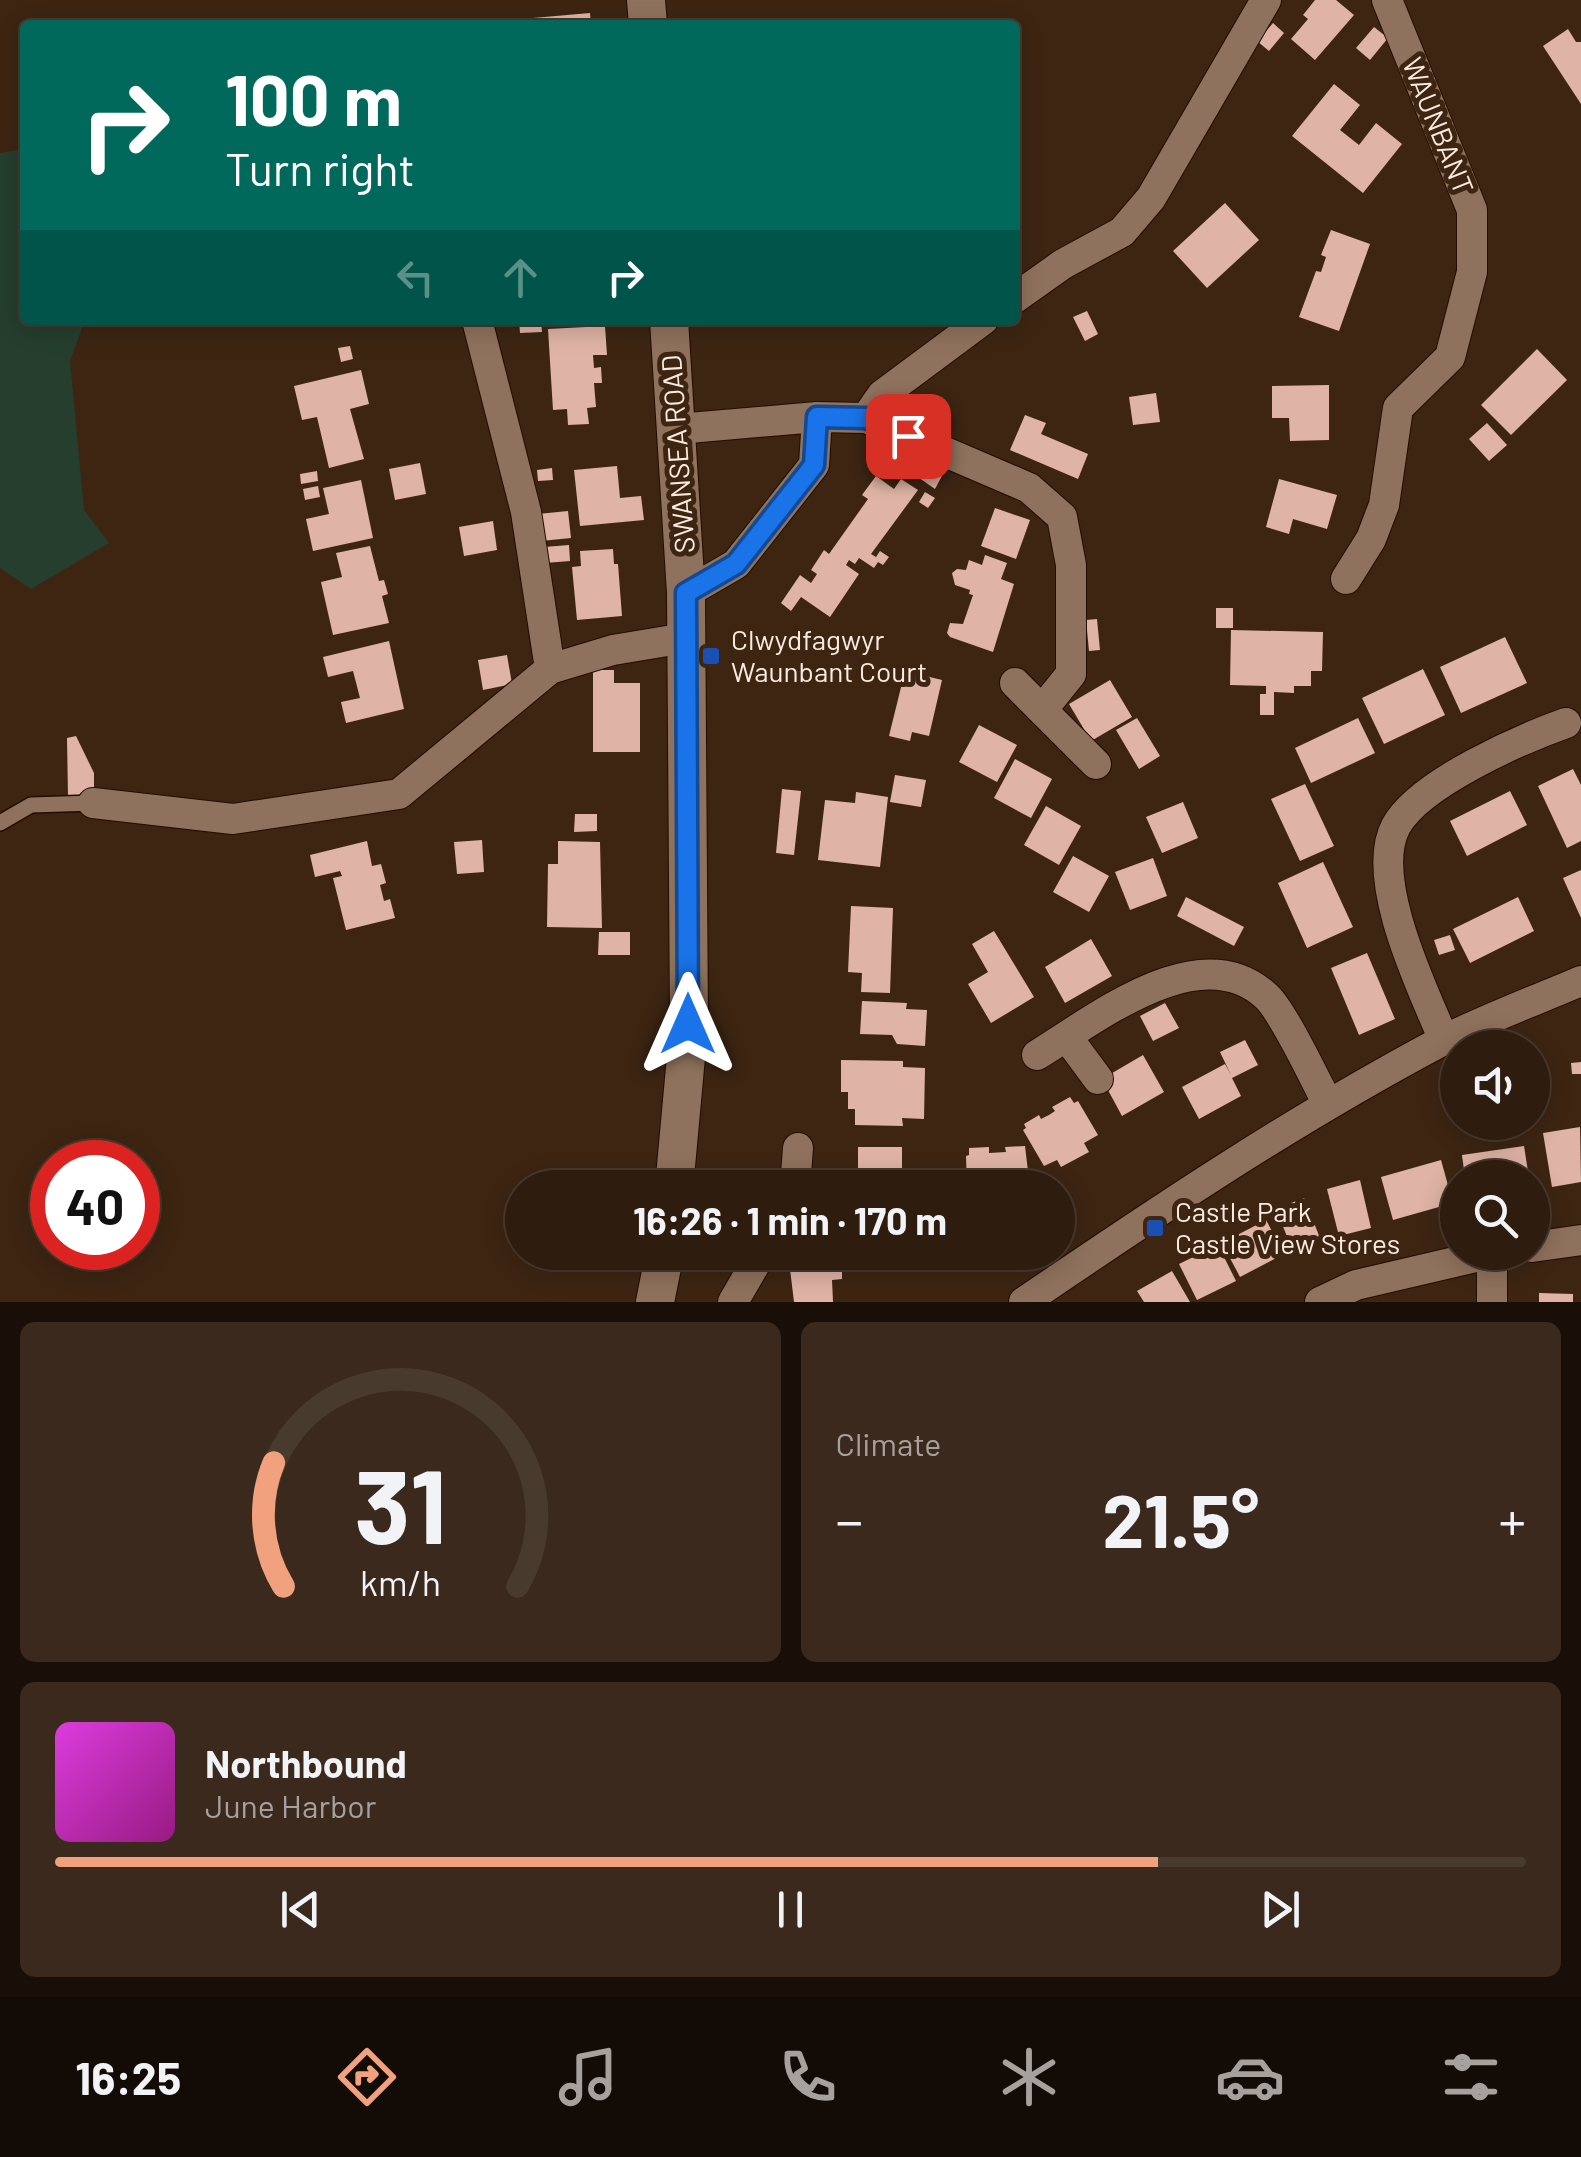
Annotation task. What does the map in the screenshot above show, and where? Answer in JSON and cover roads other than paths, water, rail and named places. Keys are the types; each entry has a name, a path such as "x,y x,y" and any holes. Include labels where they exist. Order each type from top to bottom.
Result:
{"street":[{"path":"1020,294 1063,264 1122,232 1132,221 1167,171 1266,0"},
{"name":"WAUNBANT","path":"1346,579 1371,539 1384,505 1398,408 1450,357 1472,272 1472,210 1387,0"},
{"path":"477,325 526,512 550,670"},
{"name":"SWANSEA ROAD","path":"669,325 686,593 688,1024 676,1170"},
{"path":"866,418 882,395 976,325"},
{"path":"686,593 736,564 814,465 817,417"},
{"path":"677,430 817,417 866,418 1029,488 1062,518 1071,565 1070,674 1042,710"},
{"path":"93,803 233,818 399,794 550,670 612,650 685,638"},
{"path":"1015,683 1096,764"},
{"path":"1440,1031 1404,947 1394,904 1389,869 1396,826 1409,810 1449,780 1524,740 1566,723"},
{"path":"1036,1055 1144,991 1176,978 1213,973 1246,982 1269,998 1328,1104"},
{"path":"1467,1030 1581,981"},
{"path":"1067,1037 1098,1079"},
{"path":"1024,1302 1328,1104 1440,1042"},
{"path":"796,1170 798,1148"},
{"path":"1550,1244 1581,1240"},
{"path":"1320,1302 1356,1285 1440,1266"},
{"path":"655,1302 661,1270"},
{"path":"734,1302 752,1270"},
{"path":"1492,1302 1493,1270"}],"lane":[{"path":"0,823 31,805 93,803"}],"place":[{"name":"Clwydfagwyr Waunbant Court","path":"711,656"},
{"name":"Castle Park Castle View Stores","path":"1155,1228"}]}
